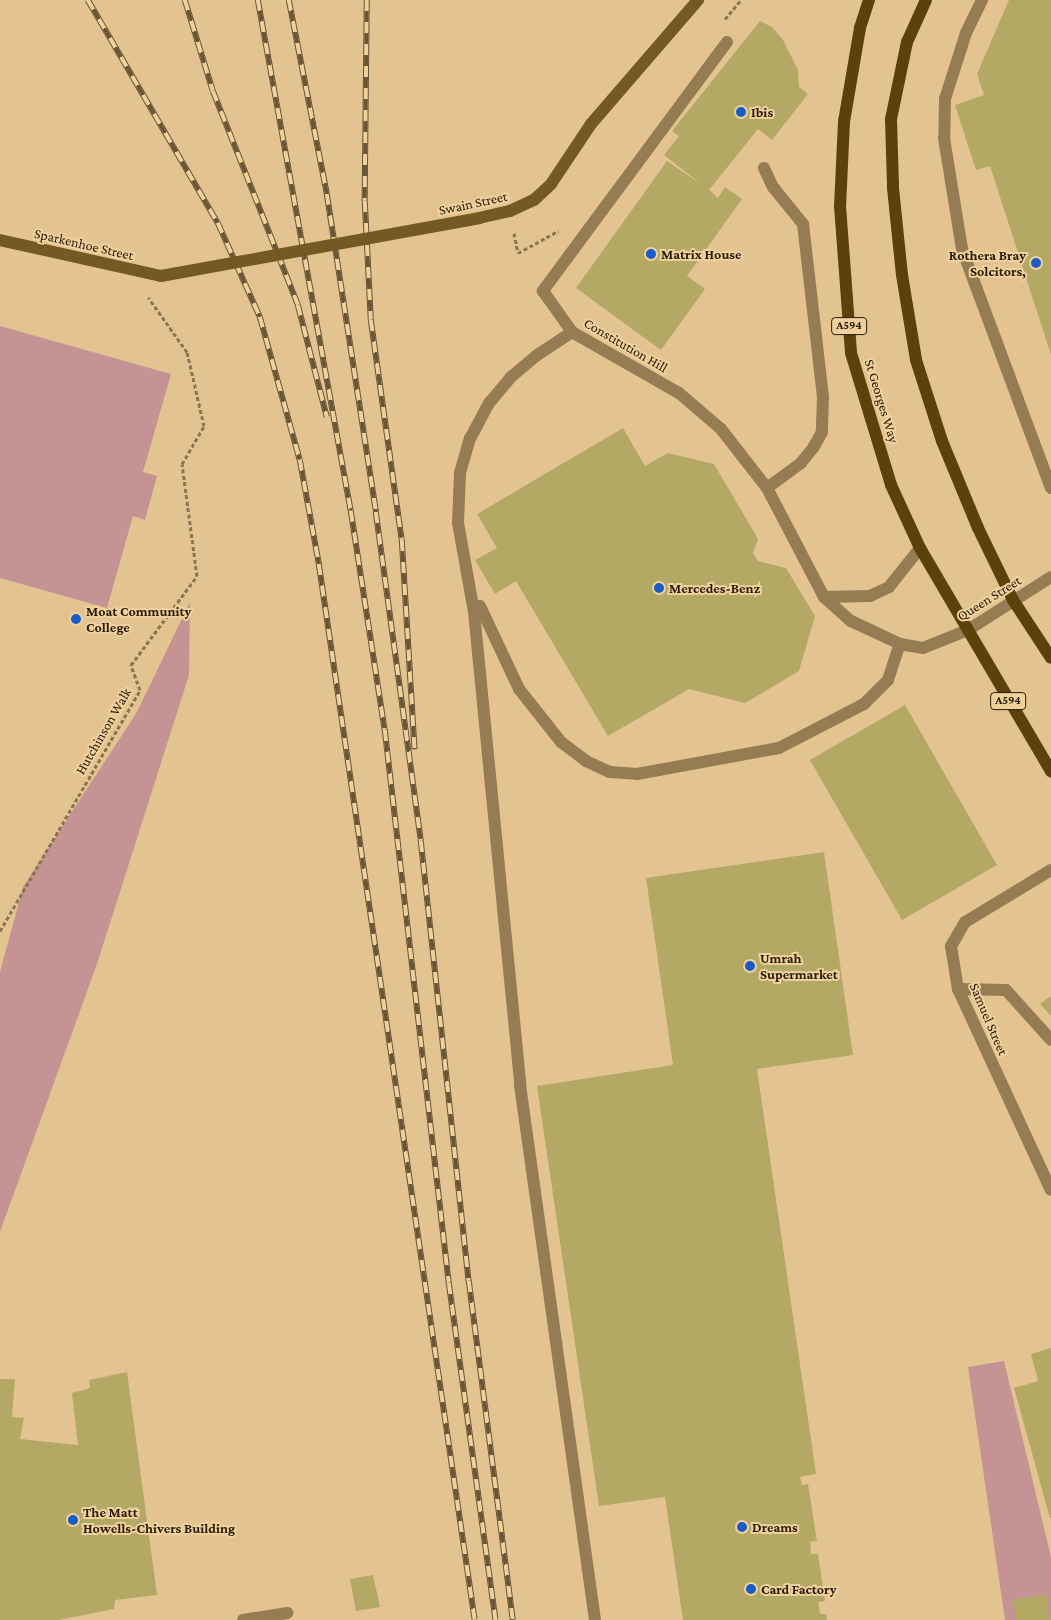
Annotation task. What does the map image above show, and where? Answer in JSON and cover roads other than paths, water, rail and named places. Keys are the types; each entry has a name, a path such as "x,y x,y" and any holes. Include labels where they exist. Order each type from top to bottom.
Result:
{"main road":[{"name":"St Georges Way","path":"869,0 860,28 844,122 840,206 851,353 891,485 920,548 1051,771"},
{"path":"926,0 907,42 891,119 893,188 902,276 916,360 942,441 978,528 1013,600 1051,658"}],"street":[{"name":"Swain Street","path":"161,276 479,218 526,204 551,184 592,124 698,0"},
{"path":"982,0 966,33 945,99 944,138 962,249 1051,488"},
{"name":"Constitution Hill","path":"727,42 543,292 572,332 679,393 721,428 767,488 824,597 851,621 900,644"},
{"path":"764,168 773,187 803,224 823,397 822,432 813,448 801,463 767,488"},
{"name":"Sparkenhoe Street","path":"0,240 161,276"},
{"path":"572,332 511,377 489,403 470,438 460,473 458,523 474,612 520,1085 595,1620"},
{"path":"824,597 870,596 889,587 920,548"},
{"name":"Queen Street","path":"900,644 923,648 968,630 1051,577"},
{"path":"474,612 480,606 519,689 561,742 586,761 610,772 637,774 779,748 864,704 888,680 900,644"},
{"name":"Samuel Street","path":"1051,870 965,922 951,946 958,989 1051,1190"},
{"path":"958,989 1006,990 1051,1040"},
{"path":"243,1620 287,1613"}],"railway":[{"path":"88,0 218,223 260,317 300,460 319,564 475,1620"},
{"path":"185,0 213,91 298,305 327,417"},
{"path":"258,0 351,511 385,730 449,1283 496,1620"},
{"path":"289,0 327,194 376,512 421,841 469,1281 513,1620"},
{"path":"367,0 365,201 371,320 402,540 415,750"}],"place":[{"name":"Ibis","path":"741,112"},
{"name":"Matrix House","path":"651,254"},
{"name":"Rothera Bray Solcitors,","path":"1036,263"},
{"name":"Mercedes-Benz","path":"659,588"},
{"name":"Moat Community College","path":"76,619"},
{"name":"Umrah Supermarket","path":"750,966"},
{"name":"The Matt Howells-Chivers Building","path":"73,1520"},
{"name":"Dreams","path":"742,1527"},
{"name":"Card Factory","path":"751,1589"}]}
